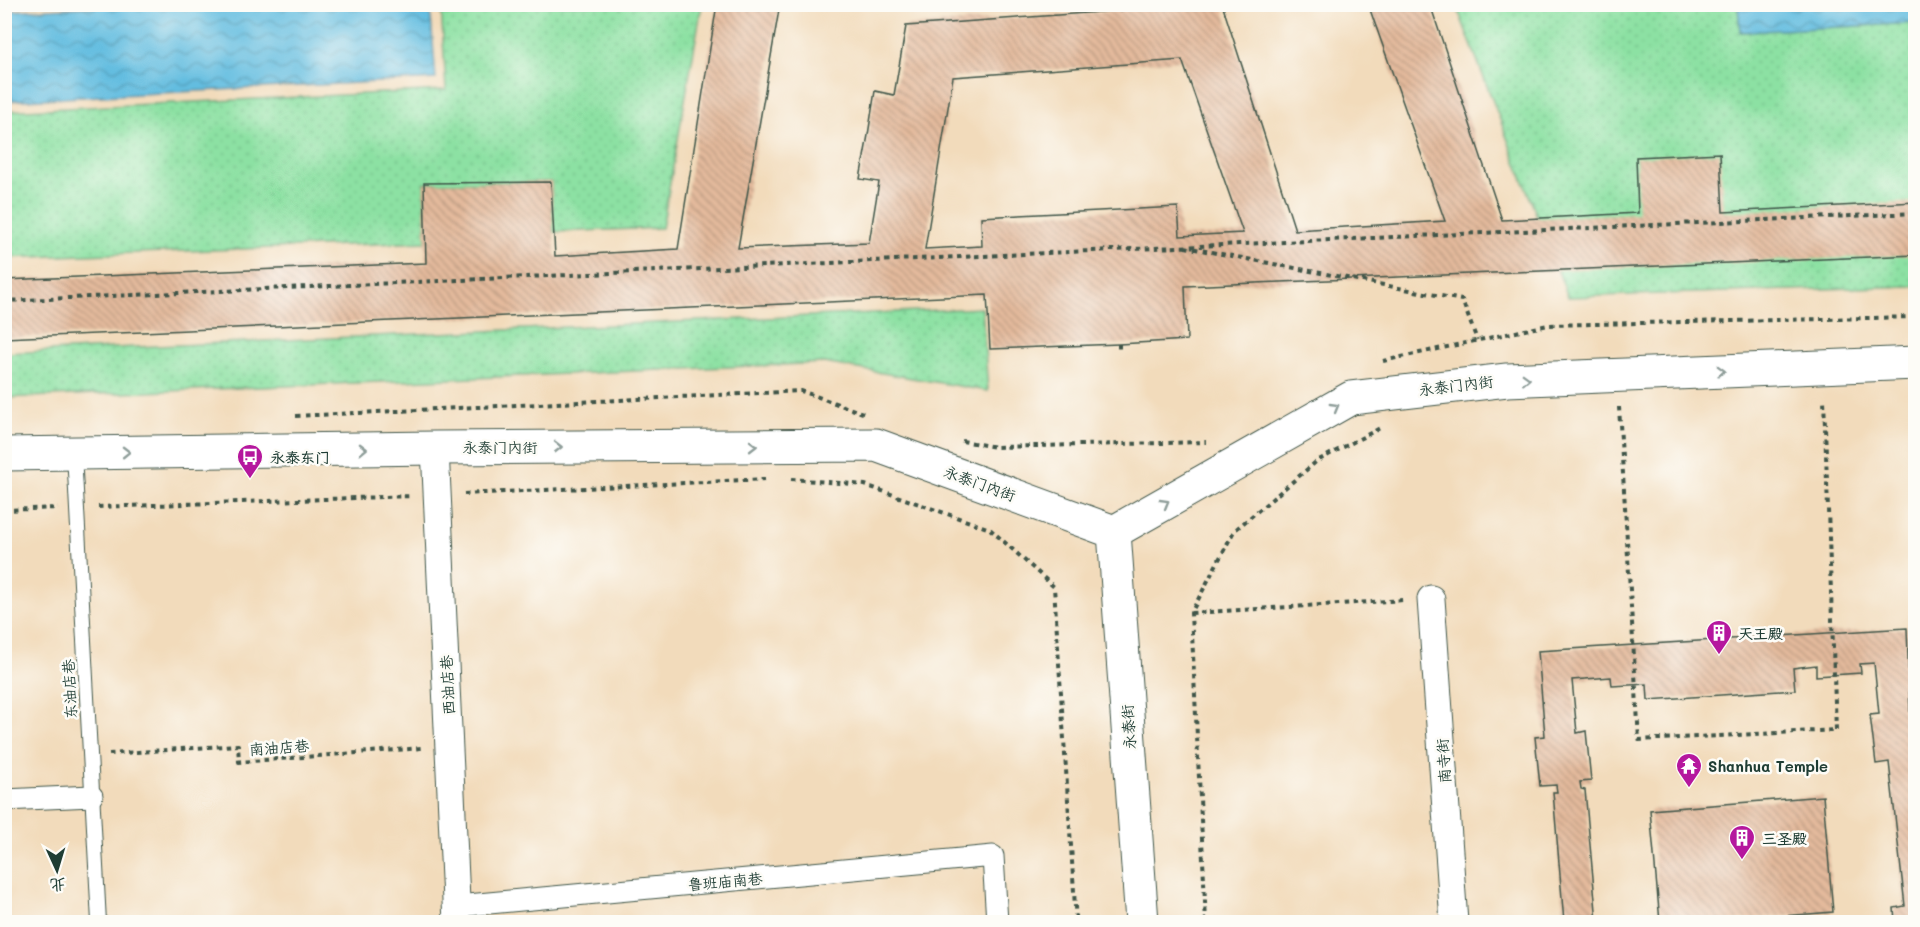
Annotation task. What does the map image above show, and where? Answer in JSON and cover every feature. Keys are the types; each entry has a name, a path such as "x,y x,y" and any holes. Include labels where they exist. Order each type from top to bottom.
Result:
{"main road":[{"name":"永泰门内街","path":"4,454 435,448 876,446 1114,532 1351,398 1507,380 1916,363"},
{"name":"永泰街","path":"1114,532 1142,922"}],"street":[{"name":"西油店巷","path":"435,448 457,914"},
{"name":"南寺街","path":"1431,599 1454,922"},
{"path":"4,800 92,796"},
{"name":"鲁班庙南巷","path":"457,914 993,856 997,922"}],"lane":[{"name":"东油店巷","path":"74,453 99,922"}],"path":[{"path":"4,301 1916,213"},
{"path":"1178,246 1462,300 1477,340"},
{"path":"1375,362 1548,325 1916,317"},
{"path":"1119,344 1119,353"},
{"path":"287,417 801,391 865,413"},
{"path":"1813,399 1835,398"},
{"path":"1619,406 1639,740 1836,730 1824,399"},
{"path":"1607,406 1630,406"},
{"path":"1206,922 1191,613 1234,531 1317,461 1392,425"},
{"path":"951,439 996,447 1212,442"},
{"path":"4,510 438,495 771,479"},
{"path":"783,479 865,485 990,530 1054,586 1076,922"},
{"path":"1191,613 1431,599"},
{"name":"南油店巷","path":"90,755 238,745 239,762 449,746"}],"green space":[{"path":"441,5 702,5 662,228 553,232 551,182 424,183 426,242 5,258 4,111 446,90"},
{"path":"1456,5 1738,5 1740,32 1915,23 1915,286 1568,297"},
{"path":"982,308 988,391 824,363 5,398 5,353"}],"water":[{"path":"129,5 430,5 436,79 5,101 5,11"},
{"path":"1738,5 1915,5 1915,23 1740,32"}],"building":[{"path":"717,4 780,4 738,248 869,243 879,182 860,179 875,91 894,95 906,26 1212,4 1222,4 1295,230 1445,221 1368,4 1430,4 1502,220 1638,213 1636,157 1720,153 1723,212 1916,202 1916,255 1185,286 1187,340 990,349 987,295 4,338 4,280 426,263 424,183 551,182 555,256 678,249","holes":["1182,60 1243,233 1180,236 1178,207 981,217 982,246 925,249 953,77"]},
{"path":"1907,628 1910,711 1916,710 1916,922 1895,922 1894,908 1905,906 1889,762 1876,764 1870,715 1879,714 1874,663 1860,664 1861,673 1816,676 1816,665 1793,668 1795,690 1648,700 1647,684 1612,686 1611,677 1572,680 1577,733 1586,731 1591,781 1580,782 1581,789 1585,790 1597,922 1564,922 1553,792 1557,792 1556,785 1540,786 1535,737 1545,736 1538,651"},
{"name":"三圣殿","path":"1823,796 1833,912 1711,922 1660,922 1650,810"}],"place":[{"name":"永泰东门","path":"250,480"},
{"name":"天王殿","path":"1719,656"},
{"name":"Shanhua Temple","path":"1689,789"},
{"name":"三圣殿","path":"1742,861"}]}
